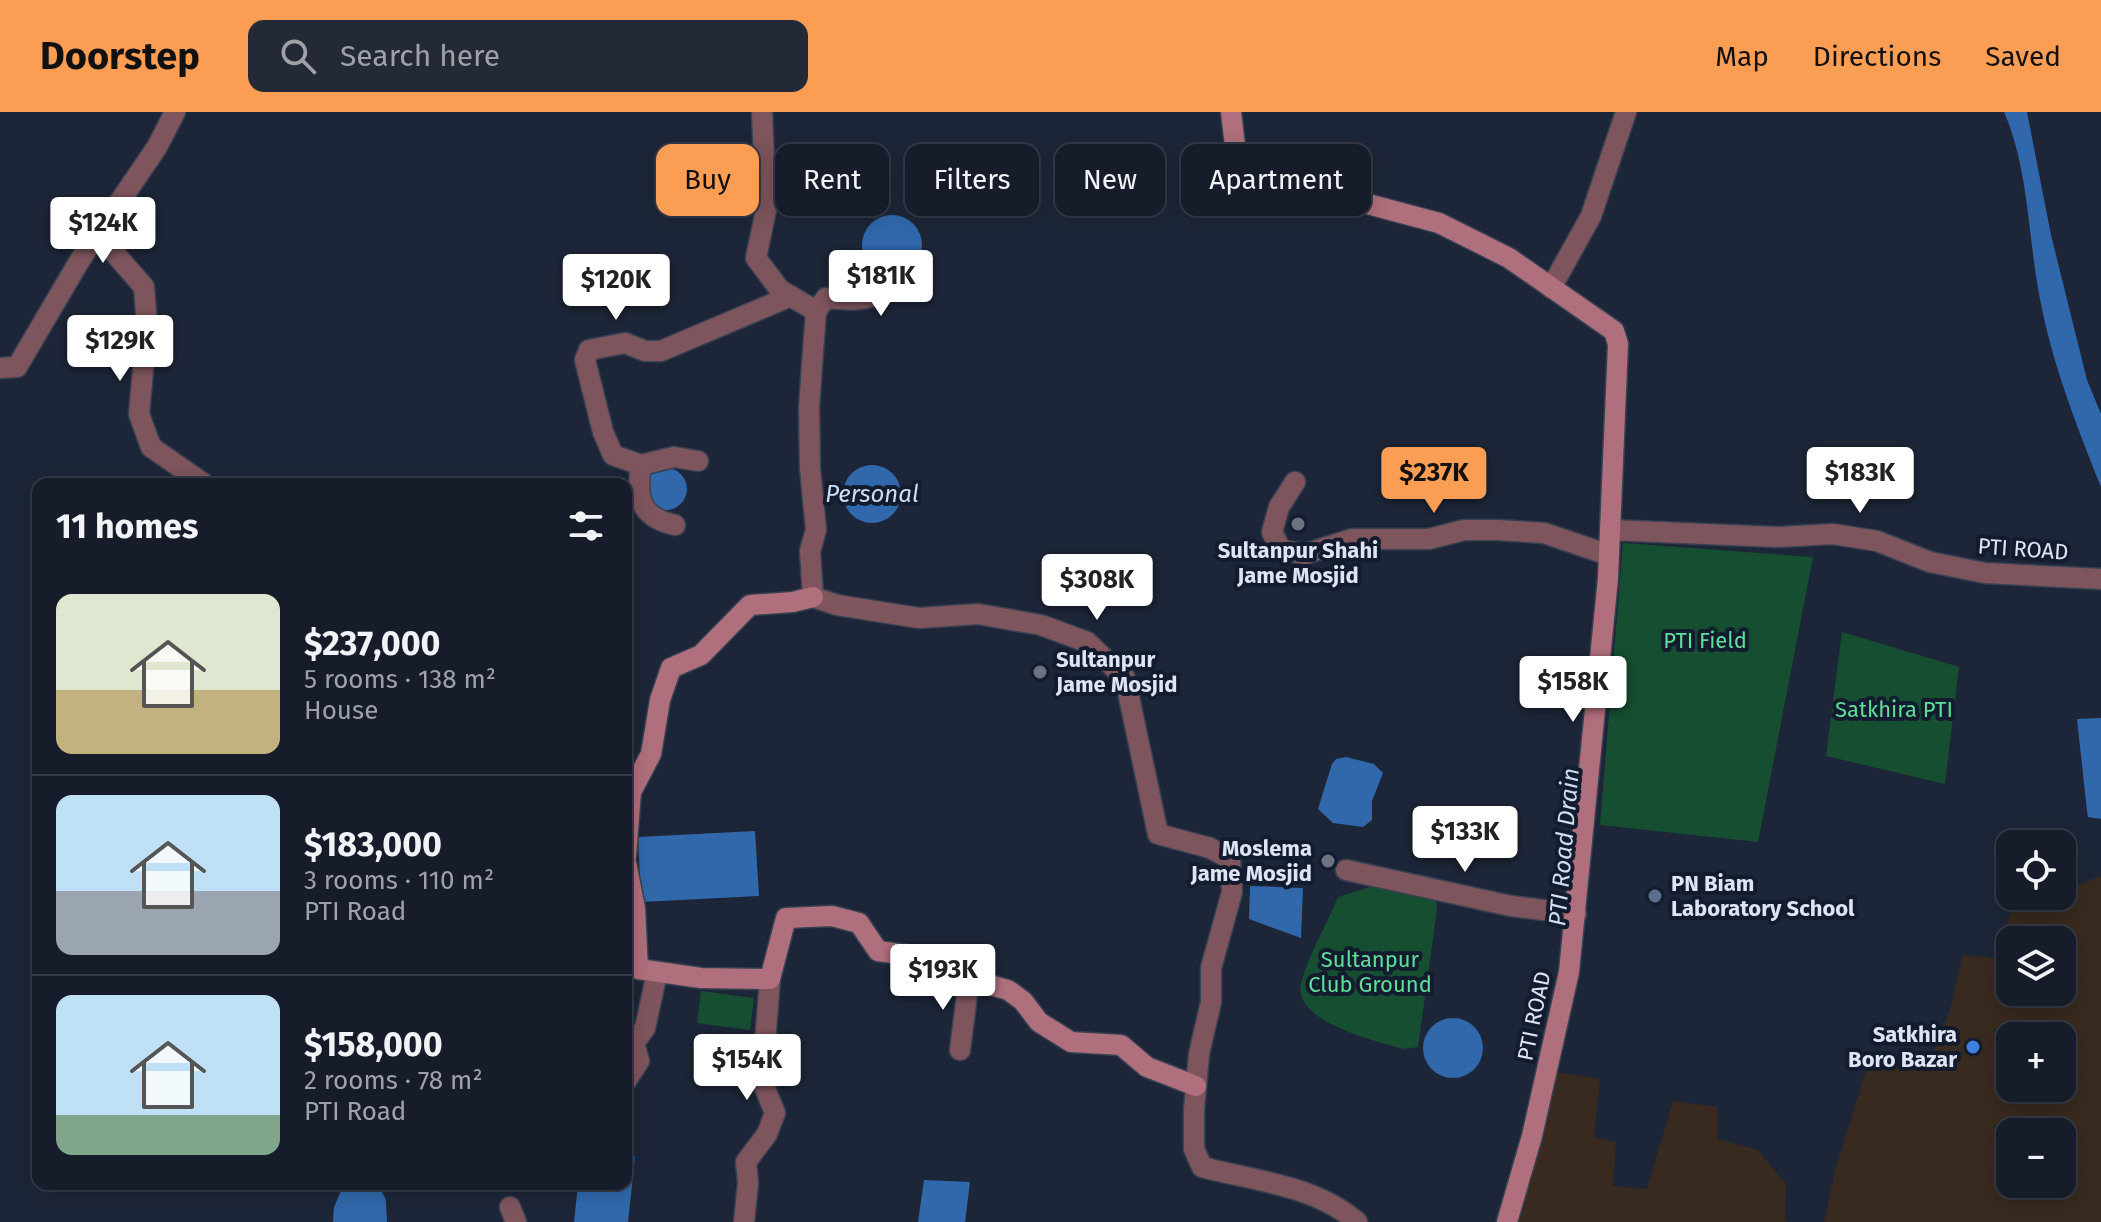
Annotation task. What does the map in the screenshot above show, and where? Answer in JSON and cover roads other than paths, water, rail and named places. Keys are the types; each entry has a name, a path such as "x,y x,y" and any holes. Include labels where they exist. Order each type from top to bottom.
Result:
{"main road":[{"name":"PTI ROAD","path":"1231,112 1237,163 1252,173 1439,223 1509,258 1614,331 1618,344 1611,530 1569,972 1536,1121 1507,1222"},
{"path":"632,790 651,754 660,700 671,668 701,655 750,605 793,602 813,597"},
{"path":"632,893 635,908 632,946"},
{"path":"632,960 638,969 657,973 749,982 770,979 786,918 832,916 859,923 878,951 949,961 969,979 1008,990 1023,1001 1039,1022 1071,1042 1121,1045 1147,1067 1196,1086"}],"street":[{"path":"0,368 17,367 97,233 157,147 175,112"},
{"path":"1551,288 1591,216 1626,112"},
{"path":"751,257 760,210 760,119"},
{"path":"760,119 766,210 756,258 780,290 816,311"},
{"path":"97,233 144,287 147,326 139,414 151,447 195,478"},
{"path":"896,275 891,284 865,301 826,298 816,311 809,407 810,468 816,530 810,551 813,597 837,605 919,618 978,614 1041,625 1087,642 1125,678 1158,834 1210,848 1230,859 1232,892 1211,968 1211,1002 1196,1086 1194,1149 1202,1167 1296,1188 1343,1210 1357,1222"},
{"path":"698,461 666,458 641,465 613,455 603,432 585,360 589,350 625,343 645,351 661,351 791,296"},
{"path":"641,465 637,494 643,507 662,522 675,525"},
{"path":"1295,482 1279,507 1272,532 1281,550 1292,553 1305,554 1352,539 1429,539 1464,530 1497,530 1544,533 1609,555"},
{"name":"PTI ROAD","path":"1611,530 1776,537 1833,534 1877,541 1930,562 1985,573 2101,579"},
{"path":"1346,870 1511,906 1576,914"},
{"path":"632,1072 639,1061 634,1043 645,1028 657,973"},
{"path":"744,1222 748,1183 746,1162 767,1134 775,1113 762,1081 770,979"},
{"path":"960,1050 969,979"}],"water":[{"path":"2004,112 2027,112 2051,235 2087,380 2101,414 2101,487 2051,347 2036,276 2018,157"},
{"path":"880,217 904,217 920,233 920,257 904,273 880,273 864,257 864,233"},
{"name":"Personal","path":"872,465 893,473 901,494 893,515 872,523 851,515 843,494 851,473"},
{"path":"666,468 681,474 687,489 681,504 666,510 651,504 645,489 651,474"},
{"path":"2101,718 2101,819 2088,817 2077,719"},
{"path":"1346,757 1374,764 1383,773 1372,801 1372,820 1363,827 1333,823 1318,809 1332,764 1336,759"},
{"path":"755,831 759,896 641,902 638,837"},
{"path":"1250,886 1303,888 1301,938 1249,919"},
{"path":"1453,1018 1464,1020 1474,1027 1481,1037 1481,1059 1474,1069 1464,1076 1453,1078 1442,1076 1432,1069 1425,1059 1423,1048 1425,1037 1432,1027 1442,1020"},
{"path":"632,1157 635,1157 632,1185"},
{"path":"924,1180 970,1182 965,1222 918,1222"},
{"path":"341,1190 381,1190 386,1200 387,1222 333,1222 334,1207"},
{"path":"577,1190 631,1190 628,1222 574,1222"}],"place":[{"name":"Sultanpur Shahi Jame Mosjid","path":"1298,524"},
{"name":"Sultanpur Jame Mosjid","path":"1040,672"},
{"name":"Moslema Jame Mosjid","path":"1328,861"},
{"name":"PN Biam Laboratory School","path":"1655,896"},
{"name":"Satkhira Boro Bazar","path":"1973,1047"}],"park label":[{"name":"PTI Field","path":"1705,640"},
{"name":"Satkhira PTI","path":"1894,709"},
{"name":"Sultanpur Club Ground","path":"1370,972"}],"water label":[{"name":"PTI Road Drain","path":"1564,847"}]}
